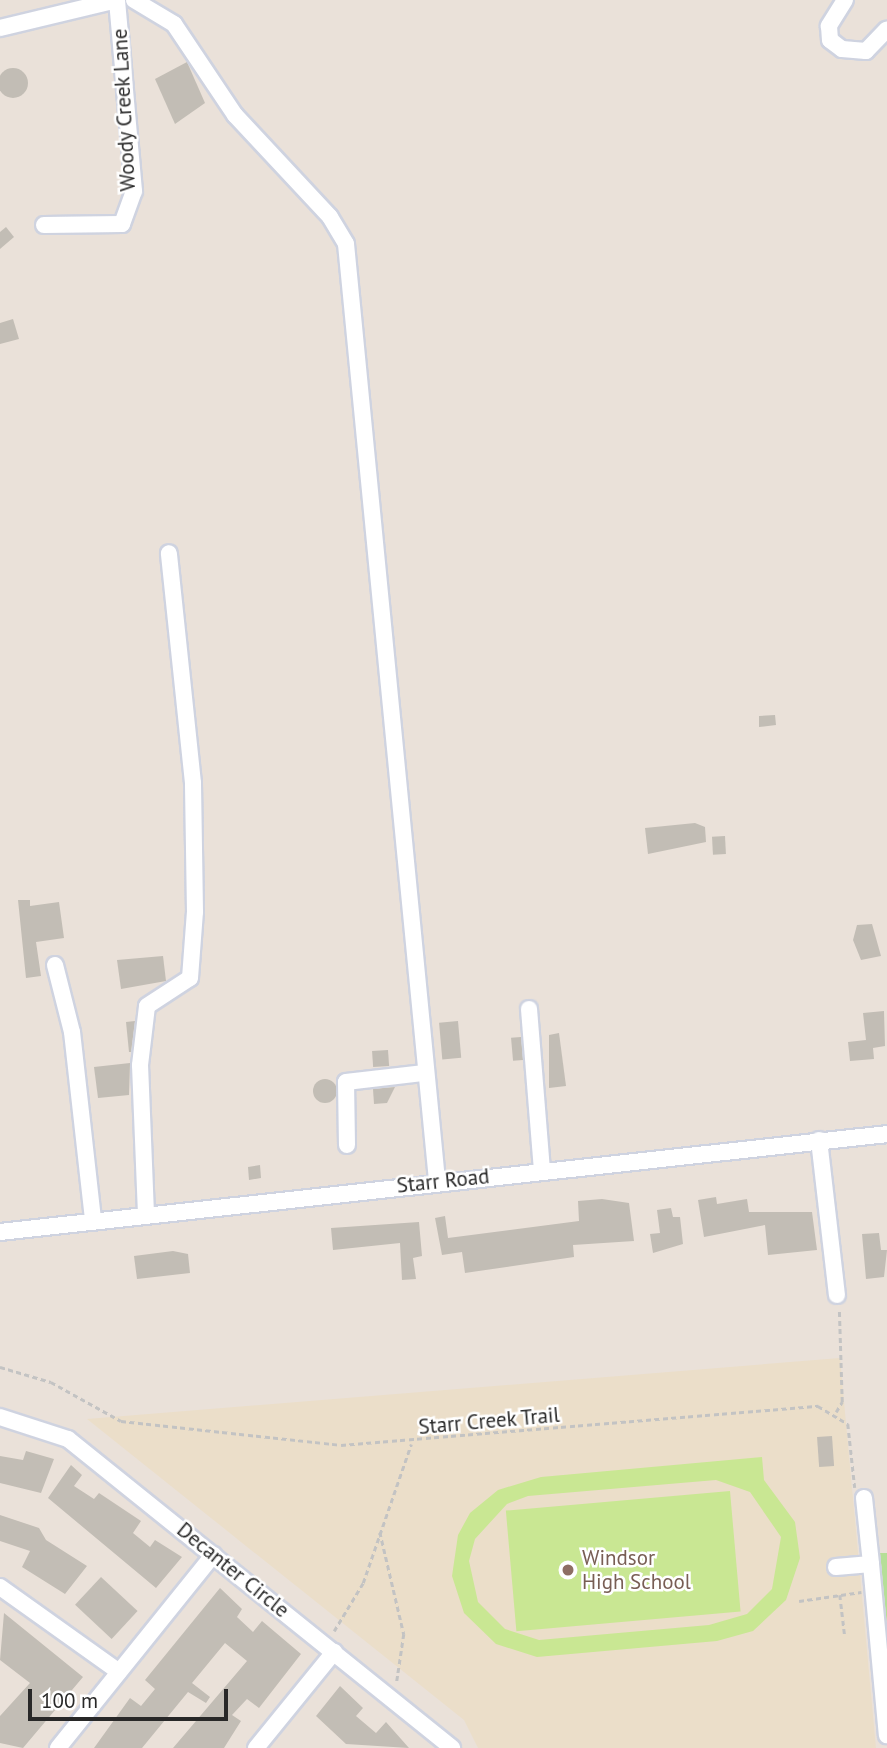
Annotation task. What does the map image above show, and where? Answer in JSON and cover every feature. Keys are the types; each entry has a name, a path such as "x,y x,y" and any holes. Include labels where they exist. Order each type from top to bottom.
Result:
{"street":[{"name":"Woody Creek Lane","path":"0,28 117,0 134,191 122,224 44,225"},
{"path":"134,0 174,24 256,141 330,217 342,234 352,302 437,1181"},
{"path":"845,0 829,26 830,40 842,49 866,51 887,29"},
{"path":"146,1214 140,1065 147,1006 190,978 195,912 193,783 169,552"},
{"path":"55,965 72,1032 93,1219"},
{"path":"529,1009 542,1170"},
{"path":"347,1145 346,1082 425,1073"},
{"name":"Starr Road","path":"0,1232 93,1219 887,1134"},
{"path":"819,1140 837,1295"},
{"name":"Decanter Circle","path":"0,1417 68,1439 452,1748"},
{"path":"860,1499 883,1648 887,1735"},
{"path":"58,1748 213,1555"},
{"path":"836,1567 871,1564"},
{"path":"0,1587 119,1672"},
{"path":"256,1748 334,1652"}],"path":[{"path":"837,1295 842,1402 836,1412 848,1424 860,1499"},
{"name":"Starr Creek Trail","path":"0,1367 51,1382 107,1415 138,1425 341,1444 411,1444 818,1406 836,1412"},
{"path":"334,1631 356,1598 411,1444"},
{"path":"380,1532 404,1634 397,1681"},
{"path":"799,1601 864,1592"},
{"path":"840,1595 845,1637"}],"shaded area":[{"name":"Windsor High School","path":"840,1358 876,1748 478,1748 464,1720 87,1419"}],"green space":[{"path":"762,1457 764,1480 795,1522 800,1558 786,1600 753,1631 717,1641 537,1657 496,1644 464,1613 452,1576 458,1535 470,1513 498,1490 541,1477","holes":["716,1480 750,1492 781,1537 772,1589 747,1614 709,1625 539,1640 505,1629 478,1602 469,1561 475,1539 507,1504 528,1496"]},
{"path":"730,1491 741,1612 516,1631 506,1511"},
{"path":"880,1553 887,1553 887,1625"}],"building":[{"path":"187,62 205,103 175,124 155,79"},
{"path":"13,68 24,72 28,83 24,94 13,98 2,94 -2,83 2,72"},
{"path":"6,227 14,237 0,249 0,232"},
{"path":"13,319 19,339 0,344 0,323"},
{"path":"775,715 776,725 759,727 759,716"},
{"path":"695,823 705,827 706,842 648,854 645,828"},
{"path":"725,836 726,854 713,855 712,837"},
{"path":"18,900 30,900 30,906 59,902 64,938 36,942 41,976 26,978"},
{"path":"872,924 881,956 861,960 853,940 857,925"},
{"path":"163,956 166,981 121,989 117,960"},
{"path":"884,1011 885,1046 873,1048 874,1059 850,1061 848,1042 866,1040 863,1013"},
{"path":"135,1021 131,1052 129,1052 126,1022"},
{"path":"458,1021 461,1058 442,1060 439,1023"},
{"path":"559,1033 566,1086 549,1088 549,1035"},
{"path":"521,1037 523,1060 513,1061 511,1038"},
{"path":"388,1050 389,1066 373,1067 372,1051"},
{"path":"130,1063 129,1095 98,1098 94,1067"},
{"path":"325,1079 333,1083 337,1091 333,1099 325,1103 317,1099 313,1091 317,1083"},
{"path":"395,1087 387,1103 374,1104 373,1089"},
{"path":"260,1165 261,1178 249,1180 248,1167"},
{"path":"716,1197 717,1204 747,1199 749,1212 812,1212 817,1250 768,1255 765,1225 704,1237 698,1200"},
{"path":"602,1199 629,1203 634,1241 573,1245 574,1257 465,1273 462,1252 442,1255 435,1218 445,1216 448,1238 579,1221 578,1201"},
{"path":"671,1208 673,1217 680,1217 683,1244 653,1253 650,1234 660,1233 657,1210"},
{"path":"419,1222 422,1256 413,1258 416,1279 402,1280 400,1243 333,1250 331,1228"},
{"path":"879,1233 881,1250 887,1250 884,1277 866,1279 862,1234"},
{"path":"173,1251 188,1254 190,1273 137,1279 134,1256"},
{"path":"832,1436 834,1466 819,1467 817,1437"},
{"path":"26,1451 54,1459 41,1493 0,1483 0,1456 23,1460"},
{"path":"71,1465 82,1475 74,1486 94,1499 99,1493 141,1521 133,1533 150,1547 155,1540 182,1557 156,1588 48,1498"},
{"path":"0,1515 39,1528 46,1540 87,1566 65,1594 22,1567 30,1551 0,1541"},
{"path":"101,1577 138,1611 112,1639 75,1605"},
{"path":"220,1588 242,1609 237,1617 253,1632 262,1621 301,1654 259,1708 247,1699 232,1715 241,1721 224,1748 173,1748 247,1661 225,1643 192,1683 210,1697 206,1703 188,1692 142,1748 94,1748 130,1698 141,1706 155,1689 145,1680"},
{"path":"4,1613 83,1677 23,1748 0,1743 0,1716 30,1683 0,1660"},
{"path":"340,1686 363,1708 356,1716 376,1733 386,1722 409,1748 346,1744 316,1716"}],"place":[{"name":"Windsor High School","path":"568,1570"}]}
